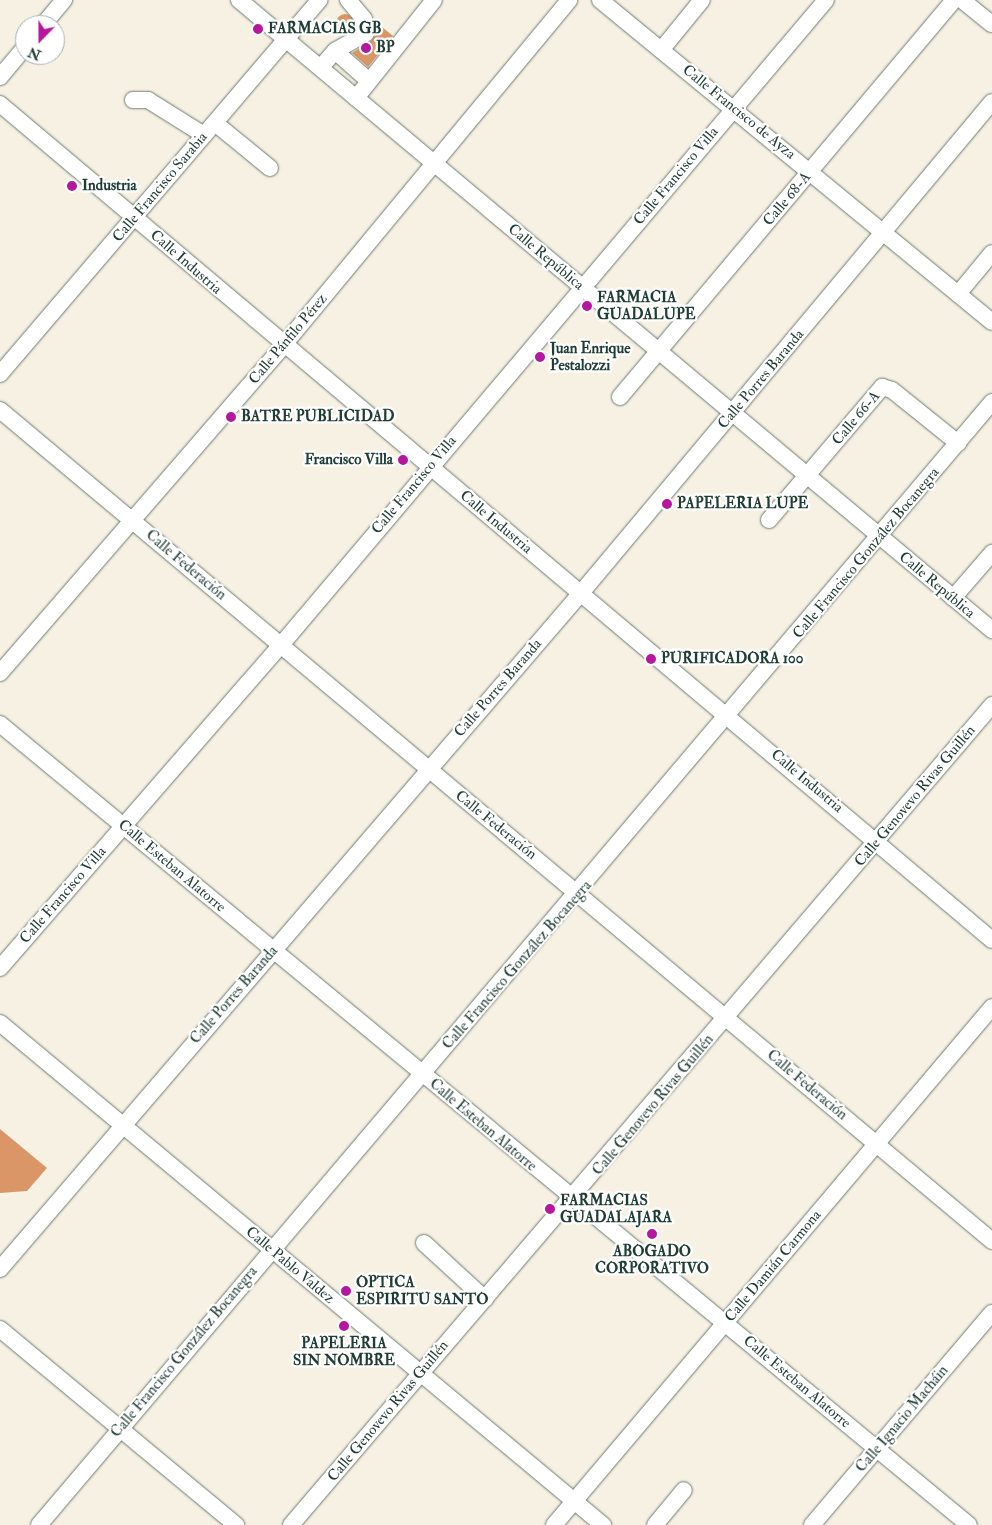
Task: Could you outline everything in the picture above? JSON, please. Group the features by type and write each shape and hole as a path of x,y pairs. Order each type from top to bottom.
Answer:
{"street":[{"path":"51,15 64,0"},
{"name":"Calle República","path":"239,0 992,630"},
{"name":"Calle Francisco Sarabia","path":"0,374 319,0"},
{"path":"321,67 335,51 366,33 364,19 348,0"},
{"path":"356,98 434,0"},
{"name":"Calle Pánfilo Pérez","path":"0,673 284,346 569,0"},
{"name":"Calle Francisco de Ayza","path":"600,0 734,108 992,322"},
{"path":"662,49 702,0"},
{"name":"Calle Francisco Villa","path":"0,968 281,645 429,467 826,0"},
{"name":"Calle 68-A","path":"620,398 954,0"},
{"path":"962,0 992,24"},
{"path":"335,51 369,81"},
{"path":"0,77 15,59"},
{"path":"133,100 148,100 210,129 270,168"},
{"name":"Calle Porres Baranda","path":"0,1269 581,593 992,102"},
{"name":"Calle Industria","path":"0,104 284,346 729,715 992,940"},
{"path":"958,294 992,253"},
{"name":"Calle 66-A","path":"807,476 884,387 958,443"},
{"name":"Calle Francisco González Bocanegra","path":"46,1522 119,1428 579,893 992,402"},
{"name":"Calle Federación","path":"0,410 428,769 579,893 992,1241"},
{"path":"769,520 807,476"},
{"path":"953,598 992,553"},
{"name":"Calle Genovevo Rivas Guillén","path":"291,1525 420,1373 573,1200 992,705"},
{"name":"Calle Esteban Alatorre","path":"0,724 573,1200 969,1525"},
{"name":"Calle Damián Carmona","path":"554,1525 992,1007"},
{"name":"Calle Pablo Valdez","path":"0,1023 602,1525"},
{"path":"424,1243 485,1299"},
{"name":"Calle Ignacio Macháin","path":"812,1525 992,1313"},
{"path":"0,1329 236,1525"},
{"path":"655,1525 684,1490"}],"building":[{"name":"BP","path":"345,14 351,17 354,23 351,29 345,32 339,29 336,23 339,17"},
{"path":"382,27 393,36 368,67 352,53 371,41"},
{"path":"0,1129 47,1168 27,1191 0,1193"}],"place":[{"name":"FARMACIAS GB","path":"258,29"},
{"name":"BP","path":"366,48"},
{"name":"Industria","path":"72,186"},
{"name":"FARMACIA GUADALUPE","path":"587,306"},
{"name":"Juan Enrique Pestalozzi","path":"540,357"},
{"name":"BATRE PUBLICIDAD","path":"231,417"},
{"name":"Francisco Villa","path":"403,460"},
{"name":"PAPELERIA LUPE","path":"667,504"},
{"name":"PURIFICADORA 100","path":"651,659"},
{"name":"FARMACIAS GUADALAJARA","path":"550,1209"},
{"name":"ABOGADO CORPORATIVO","path":"652,1234"},
{"name":"OPTICA ESPIRITU SANTO","path":"346,1291"},
{"name":"PAPELERIA SIN NOMBRE","path":"344,1326"}]}
